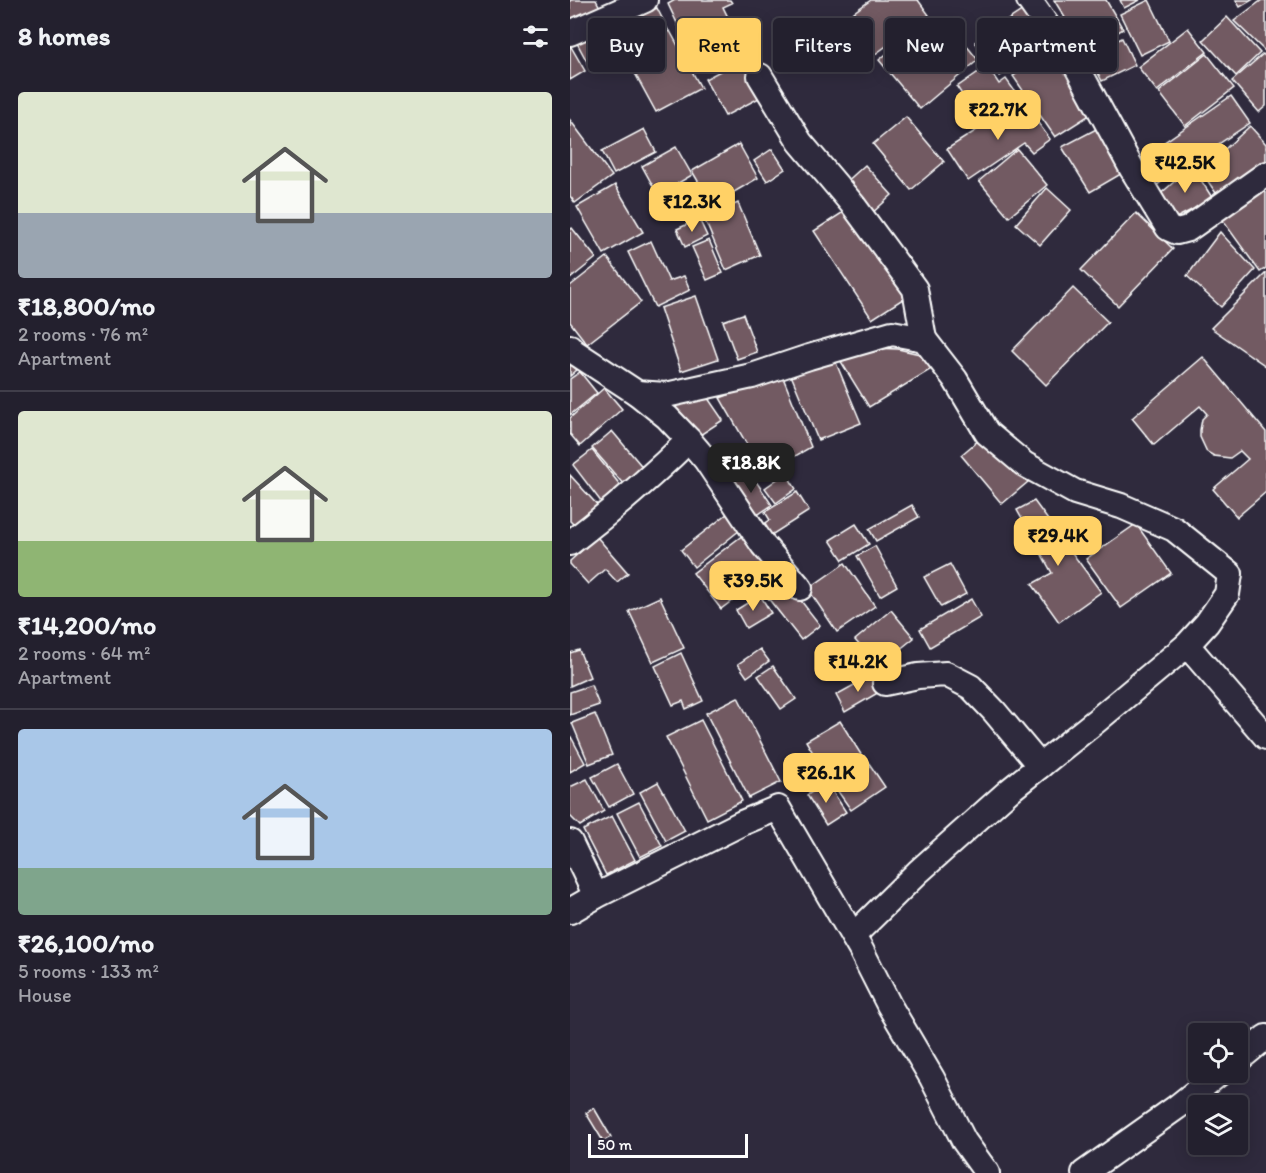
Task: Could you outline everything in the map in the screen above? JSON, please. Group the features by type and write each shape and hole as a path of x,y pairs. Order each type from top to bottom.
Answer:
{"street":[{"path":"570,33 645,0"},
{"path":"1029,0 1078,69 1132,169 1168,228 1177,232 1188,229 1266,174"},
{"path":"760,76 800,142 854,206 915,289 924,339 955,379 987,433 1024,464 1075,492 1120,506 1174,529 1230,574 1227,594 1207,623 1187,645 1010,790 918,872 853,936"},
{"path":"637,393 666,395 753,376 892,333 924,339"},
{"path":"570,347 637,393 667,417 689,440 706,460 763,545 800,588"},
{"path":"570,543 655,473 689,440"},
{"path":"1187,645 1266,737"},
{"path":"885,683 918,676 946,674 970,687 994,711 1040,766"},
{"path":"570,911 742,823 778,808 853,936 889,1005 932,1078 964,1141 987,1173"},
{"path":"570,842 596,896"},
{"path":"1248,1052 1266,1037"},
{"path":"1084,1173 1207,1083"}],"building":[{"path":"570,0 596,0 602,11 570,27"},
{"path":"675,0 730,0 732,3 723,7 728,18 677,18 677,23 668,4"},
{"path":"871,0 918,0 929,15 925,18 885,18 885,47 873,56 873,18 846,18"},
{"path":"1054,0 1106,0 1117,18 1065,18"},
{"path":"1120,0 1140,0 1124,8"},
{"path":"1149,0 1169,41 1140,55 1120,14"},
{"path":"1236,0 1252,0 1240,7"},
{"path":"1262,0 1266,0 1266,52 1234,21"},
{"path":"657,8 662,18 636,18"},
{"path":"1026,8 1033,18 1011,18"},
{"path":"1227,17 1260,53 1236,76 1203,40"},
{"path":"1117,19 1123,29 1117,33"},
{"path":"1188,28 1207,52 1157,91 1138,67"},
{"path":"670,31 677,44 677,72 692,72 701,88 656,112 634,72 665,72 665,34"},
{"path":"588,35 588,63 576,41"},
{"path":"1122,38 1135,65 1102,81 1098,72 1117,72 1117,41"},
{"path":"570,45 585,71 570,80"},
{"path":"966,45 977,59 965,71"},
{"path":"1207,54 1234,88 1185,126 1159,92"},
{"path":"1263,54 1266,57 1266,106 1259,112 1232,81"},
{"path":"885,55 885,67 879,60"},
{"path":"718,72 750,72 763,96 725,116 705,79"},
{"path":"889,72 964,72 920,109"},
{"path":"978,72 991,72 999,84 1006,79 1019,97 981,123 957,87"},
{"path":"1019,72 1072,72 1096,111 1055,137 1013,76"},
{"path":"1231,96 1250,123 1157,185 1140,159"},
{"path":"1022,101 1050,139 1032,152 1024,143 968,181 947,149"},
{"path":"906,117 944,162 911,190 873,144"},
{"path":"570,120 612,176 575,203 570,196"},
{"path":"1102,126 1126,171 1090,192 1062,147"},
{"path":"1250,126 1266,144 1266,171 1220,199 1201,171"},
{"path":"644,129 656,152 614,174 602,151"},
{"path":"739,144 758,178 712,205 692,171"},
{"path":"676,147 692,175 658,195 642,166"},
{"path":"772,149 785,169 767,181 754,161"},
{"path":"1017,149 1047,185 1009,217 979,181"},
{"path":"865,165 892,195 870,215 843,185"},
{"path":"1192,166 1213,199 1174,219 1158,196"},
{"path":"615,185 643,232 604,254 577,207"},
{"path":"1047,188 1071,210 1040,245 1016,224"},
{"path":"1263,188 1266,193 1266,268 1260,272 1221,218"},
{"path":"738,203 760,255 726,270 704,218"},
{"path":"848,209 906,297 872,319 814,231"},
{"path":"1136,213 1173,249 1118,306 1081,270"},
{"path":"699,219 707,236 685,247 677,229"},
{"path":"572,228 596,258 570,279 570,230"},
{"path":"1220,232 1255,270 1221,307 1187,276"},
{"path":"709,240 723,273 707,280 692,247"},
{"path":"651,241 669,281 684,276 690,290 655,307 628,252"},
{"path":"607,257 641,302 587,344 570,322 570,286"},
{"path":"1266,273 1266,366 1211,328"},
{"path":"1073,288 1108,322 1046,385 1012,351"},
{"path":"696,296 718,359 681,371 660,308"},
{"path":"743,314 757,352 737,359 723,321"},
{"path":"873,348 898,349 924,355 933,368 869,407 840,360"},
{"path":"1203,357 1266,432 1266,492 1237,517 1213,489 1248,459 1240,451 1230,458 1214,456 1207,452 1200,437 1200,430 1202,419 1207,414 1200,406 1154,445 1132,418"},
{"path":"834,358 861,423 818,440 791,375"},
{"path":"570,362 577,370 570,376"},
{"path":"580,372 597,393 570,415 570,379"},
{"path":"782,375 811,447 764,474 720,398"},
{"path":"604,388 622,409 580,446 570,434 570,418"},
{"path":"701,388 723,420 694,439 673,407"},
{"path":"612,431 645,470 625,486 592,448"},
{"path":"987,433 1028,482 1002,504 961,455"},
{"path":"592,450 625,491 605,507 573,465"},
{"path":"749,471 772,505 753,518 729,483"},
{"path":"786,473 796,489 776,503 765,488"},
{"path":"570,475 601,509 578,529 570,521"},
{"path":"797,492 809,511 762,541 755,530 770,520 765,512"},
{"path":"1034,501 1101,592 1059,622 1032,584 1052,573 1017,510"},
{"path":"912,505 919,517 876,541 869,529"},
{"path":"727,514 740,530 694,567 681,550"},
{"path":"856,524 869,544 843,560 830,540"},
{"path":"1136,524 1171,573 1121,608 1086,559"},
{"path":"747,532 775,568 721,609 693,573"},
{"path":"597,537 628,573 617,582 605,569 588,584 570,564 570,561"},
{"path":"875,546 897,586 880,596 857,556"},
{"path":"845,563 875,606 837,632 808,589"},
{"path":"950,564 966,594 941,607 924,577"},
{"path":"787,583 820,625 801,640 768,598"},
{"path":"760,595 771,613 746,628 736,610"},
{"path":"660,597 684,648 653,662 629,611"},
{"path":"971,599 981,617 930,647 920,629"},
{"path":"891,610 914,638 878,667 855,640"},
{"path":"760,649 769,661 747,677 738,664"},
{"path":"579,650 590,677 570,686 570,653"},
{"path":"681,653 703,701 686,709 683,701 673,705 655,666"},
{"path":"773,666 796,699 781,709 758,676"},
{"path":"872,675 881,691 845,712 836,695"},
{"path":"591,685 599,705 570,715 570,692"},
{"path":"738,697 781,782 749,798 706,713"},
{"path":"595,714 612,755 589,764 572,723"},
{"path":"701,720 742,801 707,819 666,737"},
{"path":"840,721 862,756 827,777 806,741"},
{"path":"570,735 585,763 570,772"},
{"path":"864,756 885,787 851,810 830,780"},
{"path":"617,764 633,794 609,807 592,777"},
{"path":"587,779 604,811 580,826 570,816 570,787"},
{"path":"658,782 685,831 666,841 640,792"},
{"path":"827,783 846,812 826,825 807,795"},
{"path":"639,802 662,846 640,857 617,813"},
{"path":"612,816 635,860 606,875 583,830"},
{"path":"594,1108 611,1137 603,1141 586,1113"}]}
